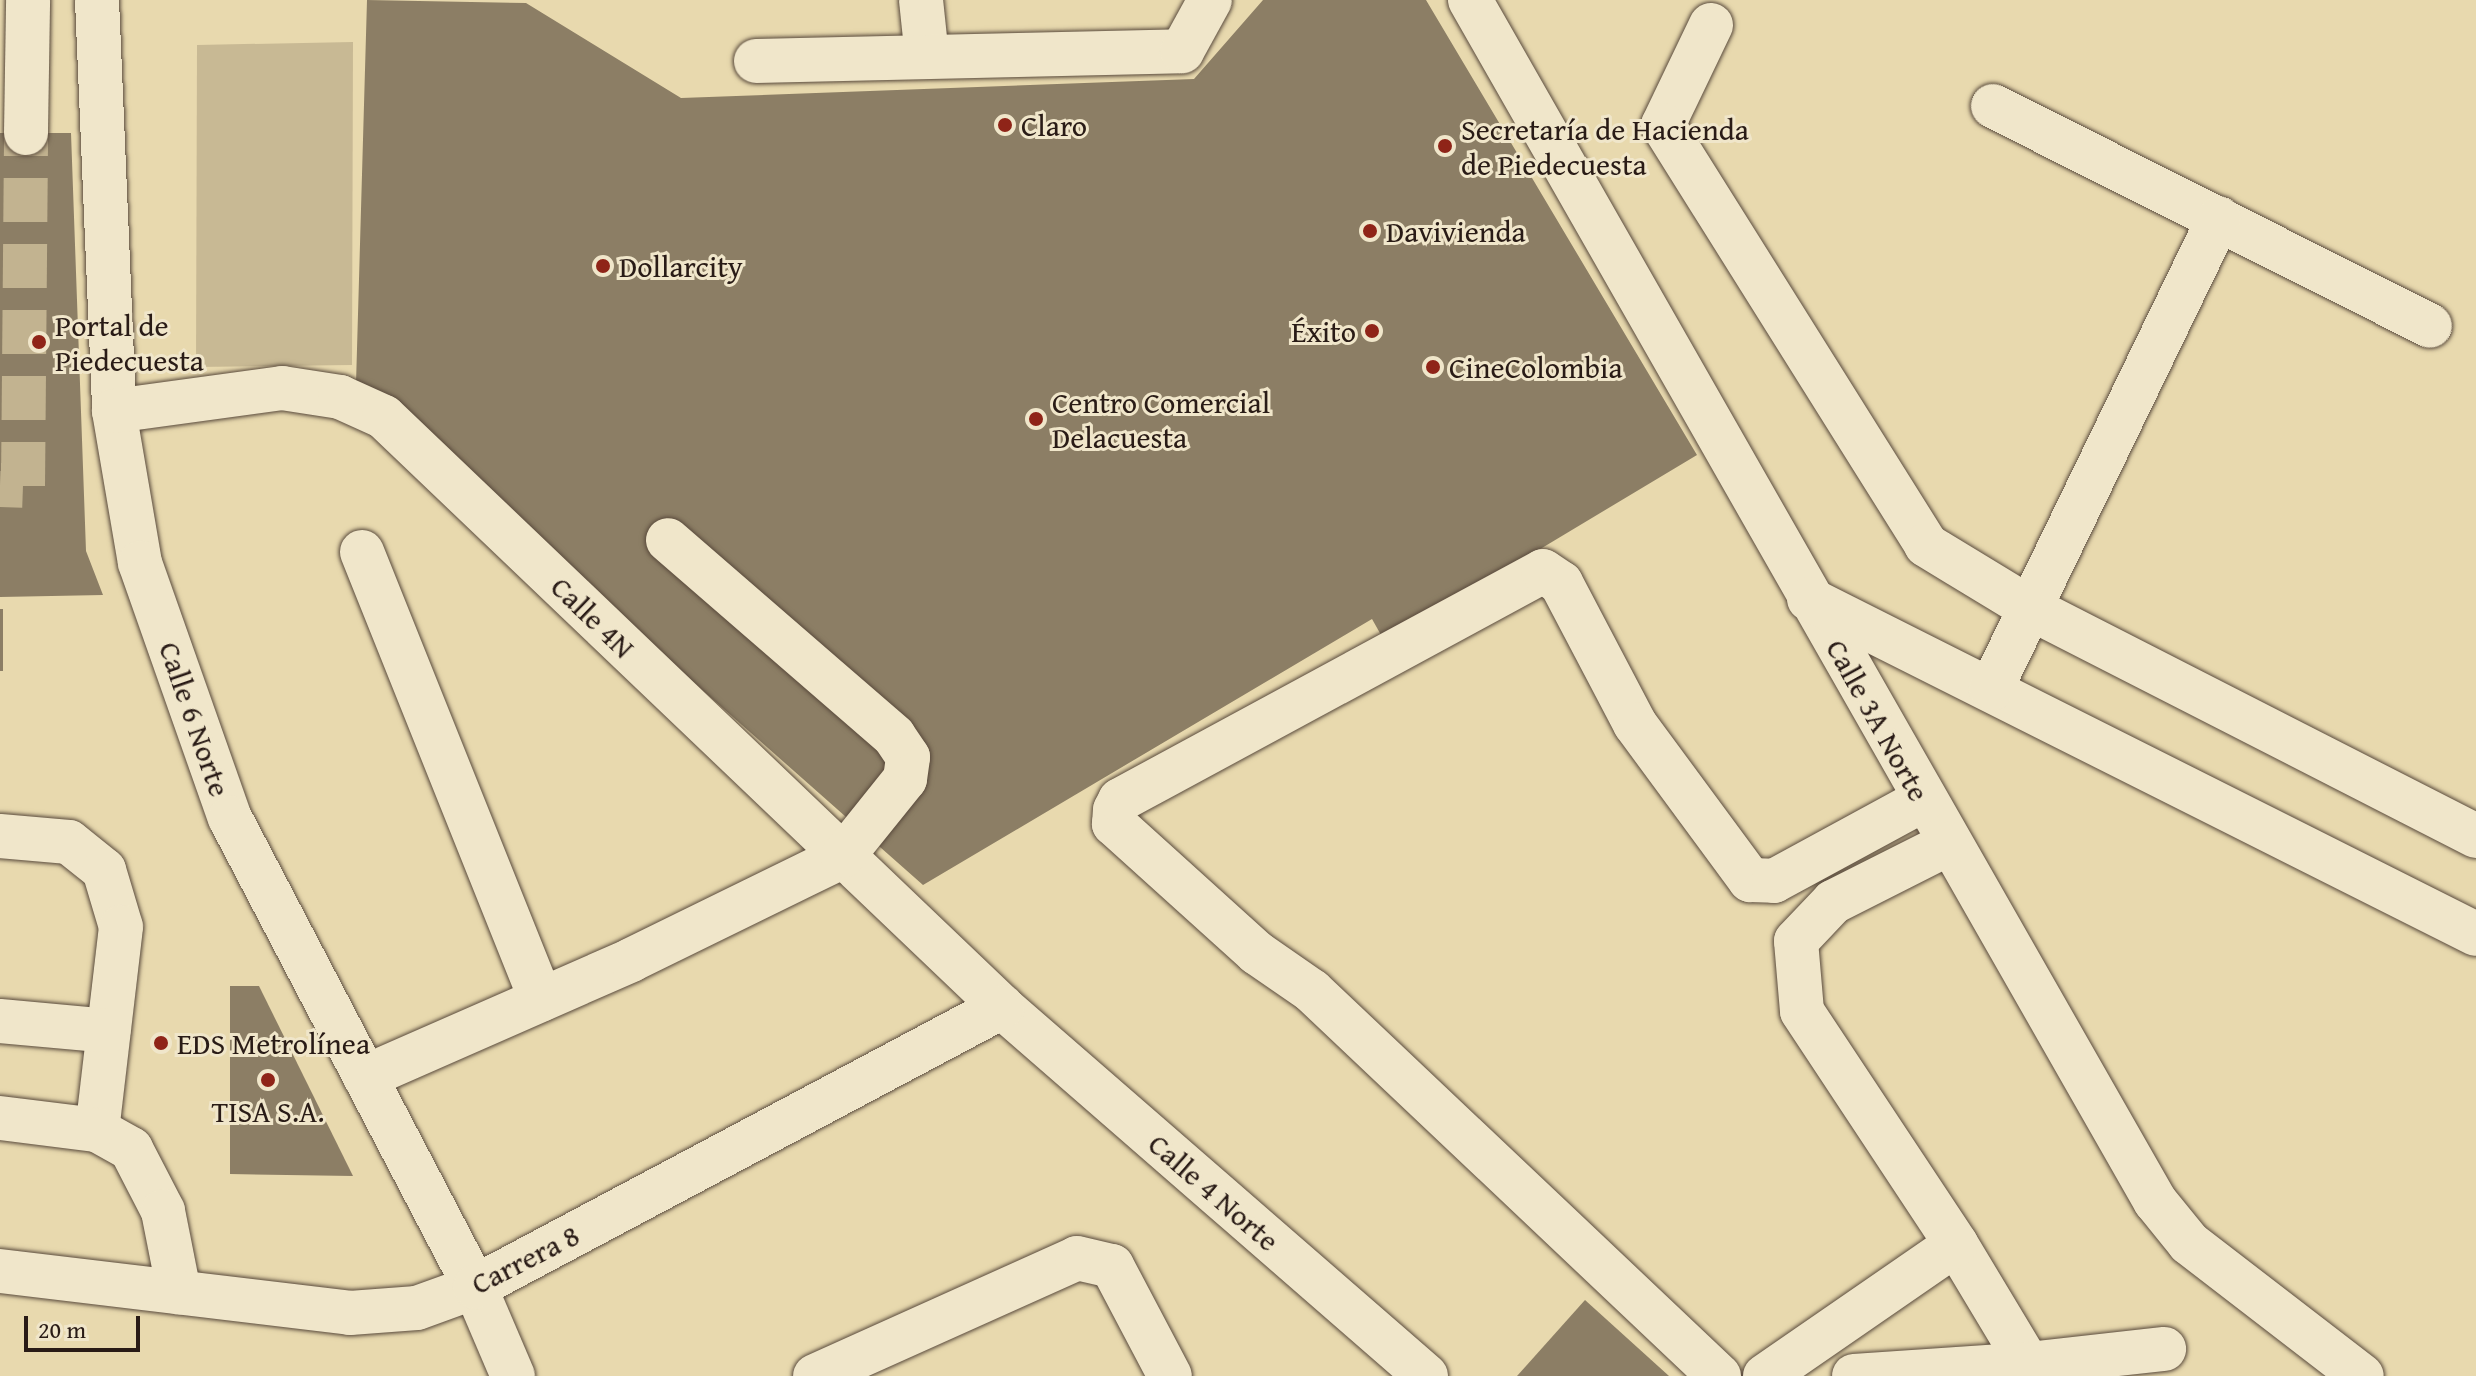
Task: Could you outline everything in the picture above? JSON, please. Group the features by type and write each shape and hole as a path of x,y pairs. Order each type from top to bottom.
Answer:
{"street":[{"path":"26,133 28,0"},
{"name":"Calle 6 Norte","path":"97,0 114,411 140,563 230,818 475,1287 513,1376"},
{"path":"921,0 927,57"},
{"path":"756,61 1182,51 1210,0"},
{"name":"Calle 3A Norte","path":"1470,0 1948,844 2155,1201 2189,1243 2362,1376"},
{"path":"1711,25 1663,125 1926,545 2028,607 2476,836"},
{"path":"1993,106 2430,326"},
{"path":"1991,689 2028,607 2219,218"},
{"name":"Calle 4N","path":"114,411 282,388 340,397 384,417 1002,1007"},
{"path":"365,1077 541,999 843,856 905,779 908,757 894,736 668,540"},
{"path":"362,552 541,999"},
{"path":"1719,1376 1312,991 1257,953 1114,824 1115,810 1120,800 1543,571 1561,583 1635,724 1750,880 1774,881 1923,800"},
{"path":"1809,599 2476,934"},
{"path":"0,836 69,842 104,870 121,927 97,1130"},
{"path":"1948,844 1833,902 1796,941 1802,1011 1956,1244 2028,1364"},
{"name":"Carrera 8","path":"0,1271 350,1313 417,1308 475,1287 1002,1007"},
{"name":"Calle 4 Norte","path":"1002,1007 1426,1376"},
{"path":"0,1021 109,1031"},
{"path":"0,1118 97,1130 131,1149 163,1211 179,1292"},
{"path":"1765,1376 1956,1244"},
{"path":"815,1376 1077,1258 1112,1266 1170,1376"},
{"path":"1854,1376 2028,1364 2164,1349"}],"shaded area":[{"path":"353,42 352,365 196,367 197,45"}],"building":[{"name":"Centro Comercial Delacuesta","path":"367,0 526,3 681,98 1194,79 1263,0 1426,0 1697,455 1385,642 1372,619 923,885 356,384"},
{"name":"Portal de Piedecuesta","path":"0,133 71,133 86,551 103,595 0,597"},
{"path":"0,609 3,609 3,671 0,671"},
{"name":"TISA S.A.","path":"230,986 259,986 353,1176 230,1174"},
{"path":"1585,1300 1669,1376 1517,1376"}],"tunnel":[{"path":"0,485 23,486 26,133"}],"place":[{"name":"Claro","path":"1005,125"},
{"name":"Secretaría de Hacienda de Piedecuesta","path":"1445,146"},
{"name":"Davivienda","path":"1370,231"},
{"name":"Dollarcity","path":"603,266"},
{"name":"Éxito","path":"1372,331"},
{"name":"Portal de Piedecuesta","path":"39,342"},
{"name":"CineColombia","path":"1433,367"},
{"name":"Centro Comercial Delacuesta","path":"1036,419"},
{"name":"EDS Metrolínea","path":"161,1043"},
{"name":"TISA S.A.","path":"268,1080"}]}
